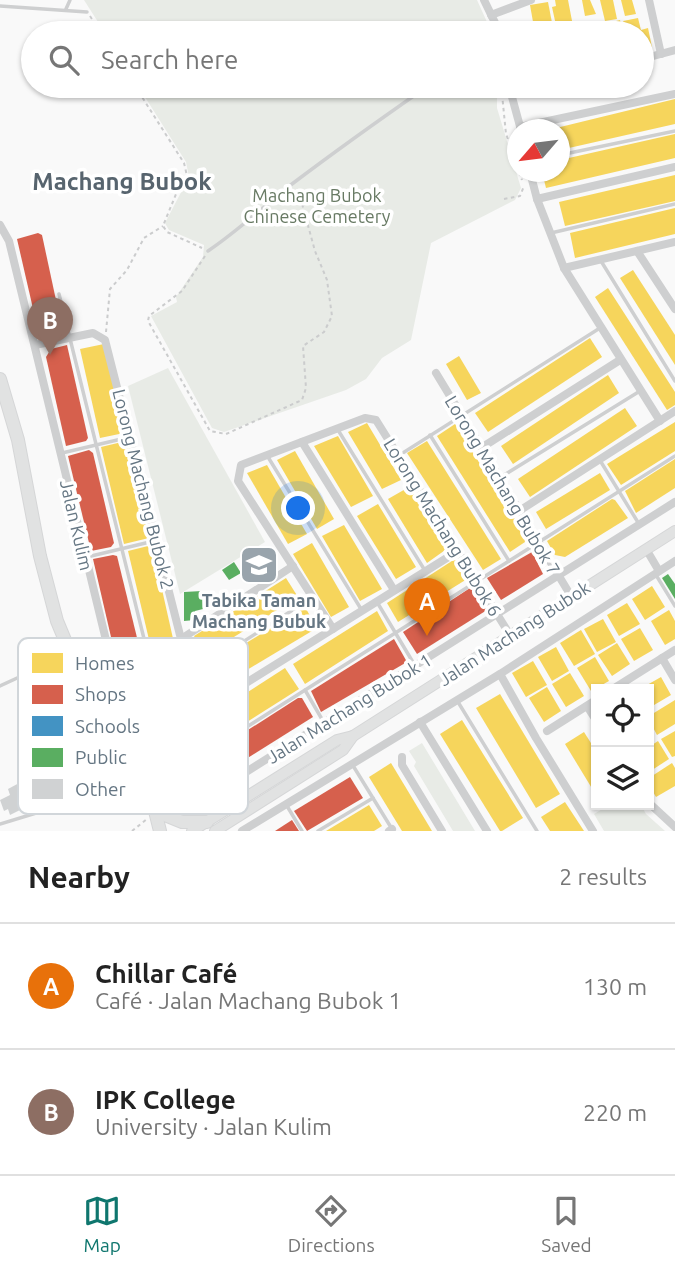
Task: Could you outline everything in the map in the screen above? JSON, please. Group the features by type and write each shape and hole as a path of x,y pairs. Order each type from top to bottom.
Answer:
{"main road":[{"path":"0,379 18,440 40,556 63,638"},
{"name":"Jalan Machang Bubok","path":"248,796 337,740 353,736 675,531"},
{"name":"Jalan Machang Bubok","path":"248,805 343,750 353,736"},
{"path":"156,814 160,831"},
{"path":"161,814 182,822 211,826"},
{"name":"Jalan Machang Bubok","path":"211,826 225,814"},
{"name":"Jalan Machang Bubok","path":"192,831 211,826 232,814"},
{"path":"170,818 177,831"}],"street":[{"path":"484,0 494,21"},
{"path":"491,15 531,0"},
{"path":"649,0 654,21"},
{"path":"654,22 661,54"},
{"path":"654,56 675,50"},
{"path":"562,119 675,94"},
{"path":"512,98 518,119"},
{"path":"537,198 675,167"},
{"path":"533,182 564,268 660,421"},
{"name":"Jalan Kulim","path":"0,225 9,242 105,638"},
{"path":"564,268 675,242"},
{"path":"637,251 675,309"},
{"path":"35,345 93,333 105,340"},
{"name":"Lorong Machang Bubok 2","path":"105,340 181,638"},
{"path":"481,448 620,360"},
{"name":"Lorong Machang Bubok 7","path":"436,373 571,596"},
{"path":"519,511 675,411"},
{"name":"Lorong Machang Bubok 6","path":"337,429 365,418 376,420 510,635"},
{"path":"333,629 238,481 240,465 337,429"},
{"path":"302,442 394,590"},
{"name":"Jalan Machang Bubok 1","path":"248,772 675,502"},
{"path":"646,549 657,572"},
{"path":"248,682 458,551"},
{"path":"242,831 500,674 675,561"},
{"path":"183,638 293,566"},
{"path":"621,684 675,650"},
{"path":"662,658 675,680"},
{"path":"500,674 593,831"},
{"path":"547,731 591,703"},
{"path":"587,706 591,712"},
{"path":"420,722 486,831"},
{"path":"337,740 352,764"},
{"path":"402,757 402,765 442,831"},
{"path":"654,808 675,827"}],"lane":[{"path":"66,9 70,0"},
{"path":"0,6 88,12"},
{"path":"208,251 230,237 296,182 412,98"},
{"path":"570,153 675,131"},
{"path":"550,233 675,204"},
{"path":"600,260 675,381"},
{"path":"60,294 144,638"},
{"path":"398,456 600,328"},
{"path":"499,478 640,391"},
{"path":"337,429 425,571"},
{"path":"430,435 509,561"},
{"path":"60,453 131,436"},
{"path":"267,455 362,610"},
{"path":"248,726 675,456"},
{"path":"600,460 639,525"},
{"path":"85,558 156,540"},
{"path":"657,572 675,606"},
{"path":"248,638 313,597"},
{"path":"377,601 415,666"},
{"path":"0,686 18,678"},
{"path":"305,690 324,723"},
{"path":"457,700 537,831"},
{"path":"352,764 391,830"},
{"path":"318,831 373,798"},
{"path":"285,804 302,831"},
{"path":"0,824 33,814"}],"path":[{"path":"105,340 110,289 127,270 144,238 163,226 176,194 187,177 184,163 143,98"},
{"path":"502,98 507,137"},
{"path":"163,226 167,232 208,251 182,291 149,316 148,321 210,431 226,434 302,400 306,388 303,346 324,332 332,316 327,281 315,251 296,182"},
{"path":"504,199 520,195 523,182"},
{"path":"132,831 152,814"}],"green space":[{"path":"84,0 477,0 487,21 97,21"},
{"name":"Machang Bubok Chinese Cemetery","path":"146,98 497,98 497,108 507,141 507,182 519,182 521,188 515,200 431,243 411,340 382,358 366,379 346,390 224,432 212,428 151,316 177,302 176,297 203,257 204,245 169,230 165,223 189,177 186,162"},
{"path":"168,368 265,542 180,594 128,386"},
{"path":"422,743 475,831 453,831 414,766 416,762 409,751"},
{"path":"601,810 644,810 665,831 604,831 594,814"}],"building: Homes":[{"path":"555,0 568,0 572,21 555,21 552,7 556,6"},
{"path":"582,0 590,0 596,14 585,16"},
{"path":"600,0 613,0 617,19 605,21"},
{"path":"621,0 632,0 636,14 625,16"},
{"path":"548,2 552,21 533,21 530,5"},
{"path":"675,99 675,124 570,148 570,125"},
{"path":"675,134 675,158 546,188 544,182 570,182 570,158"},
{"path":"675,175 675,201 565,226 559,202"},
{"path":"675,208 675,234 575,258 570,233"},
{"path":"633,270 675,335 675,365 620,278"},
{"path":"608,288 675,392 675,405 667,410 595,297"},
{"path":"590,338 602,357 488,432 475,413"},
{"path":"104,344 124,433 100,438 80,349"},
{"path":"459,356 481,393 467,400 446,364"},
{"path":"608,375 619,393 513,464 501,446"},
{"path":"625,408 637,426 530,497 518,479"},
{"path":"675,422 675,451 621,485 607,464"},
{"path":"367,423 401,480 382,489 348,432"},
{"path":"455,424 528,540 510,552 437,436"},
{"path":"338,436 373,496 351,507 314,446"},
{"path":"126,441 149,538 124,544 101,447"},
{"path":"427,441 501,559 483,570 407,453"},
{"path":"295,451 334,519 317,529 277,460"},
{"path":"675,459 675,488 636,513 625,491"},
{"path":"267,465 307,534 288,544 247,473"},
{"path":"600,473 610,490 546,529 536,512"},
{"path":"409,487 448,548 427,563 388,499"},
{"path":"612,499 628,518 565,557 555,555 547,541"},
{"path":"378,504 416,567 396,579 357,516"},
{"path":"344,525 382,589 360,601 322,536"},
{"path":"312,543 349,607 331,617 293,554"},
{"path":"152,545 173,638 149,638 128,551"},
{"path":"455,559 467,579 398,622 387,603"},
{"path":"286,578 298,597 232,638 194,636"},
{"path":"652,586 665,607 645,620 632,599"},
{"path":"627,603 640,624 619,636 607,615"},
{"path":"305,607 317,628 248,669 248,642"},
{"path":"669,610 675,621 675,639 665,645 651,621"},
{"path":"377,611 388,631 305,684 293,664"},
{"path":"603,619 616,642 597,652 584,629"},
{"path":"640,628 653,650 634,661 621,639"},
{"path":"581,630 595,654 574,666 560,643"},
{"path":"617,643 630,664 612,676 598,655"},
{"path":"556,647 569,671 552,681 538,657"},
{"path":"595,657 609,681 591,684 591,691 577,668"},
{"path":"533,661 547,685 526,697 512,673"},
{"path":"285,668 299,689 248,721 248,692"},
{"path":"570,673 584,696 566,707 552,684"},
{"path":"661,677 671,695 654,705 654,684 649,684"},
{"path":"547,687 561,711 544,722 529,698"},
{"path":"500,694 560,794 536,808 476,708"},
{"path":"675,700 675,724 657,735 654,729 654,713"},
{"path":"462,720 523,818 502,831 440,734"},
{"path":"675,731 675,756 672,757 661,739"},
{"path":"584,732 591,743 591,787 565,744"},
{"path":"658,741 669,759 654,769 654,747"},
{"path":"391,763 432,831 402,831 369,777"},
{"path":"672,763 675,768 675,786 656,797 654,775"},
{"path":"565,802 584,831 550,831 541,817"},
{"path":"369,805 382,826 374,831 326,831"}],"building: Shops":[{"path":"38,233 42,235 62,328 47,332 37,326 17,239"},
{"path":"67,345 88,438 86,441 66,446 46,357 51,349"},
{"path":"89,450 93,453 114,543 111,547 91,551 68,456"},
{"path":"532,552 543,574 501,600 487,578"},
{"path":"117,556 137,638 111,638 93,559"},
{"path":"473,586 487,610 417,654 403,632"},
{"path":"394,639 407,662 321,712 311,691"},
{"path":"298,698 302,698 313,717 248,758 248,730"},
{"path":"350,777 363,798 307,831 294,811"},
{"path":"292,820 299,831 275,831"}],"building: Schools":[{"name":"Tabika Taman Machang Bubuk","path":"260,546 266,556 262,558 271,572 260,579 245,555"}],"building: Public":[{"path":"234,562 241,573 229,580 222,570"},
{"path":"668,574 675,584 675,599 662,578"},
{"path":"202,591 203,609 195,611 195,620 184,621 184,592"}],"building: Other":[{"path":"18,784 18,811 10,815 8,809 4,811 0,800 10,795 8,789"}],"place":[{"name":"IPK College","path":"50,355"},
{"name":"Tabika Taman Machang Bubuk","path":"259,565"},
{"name":"Chillar Café","path":"427,636"}],"district":[{"name":"Machang Bubok","path":"122,181"}]}
